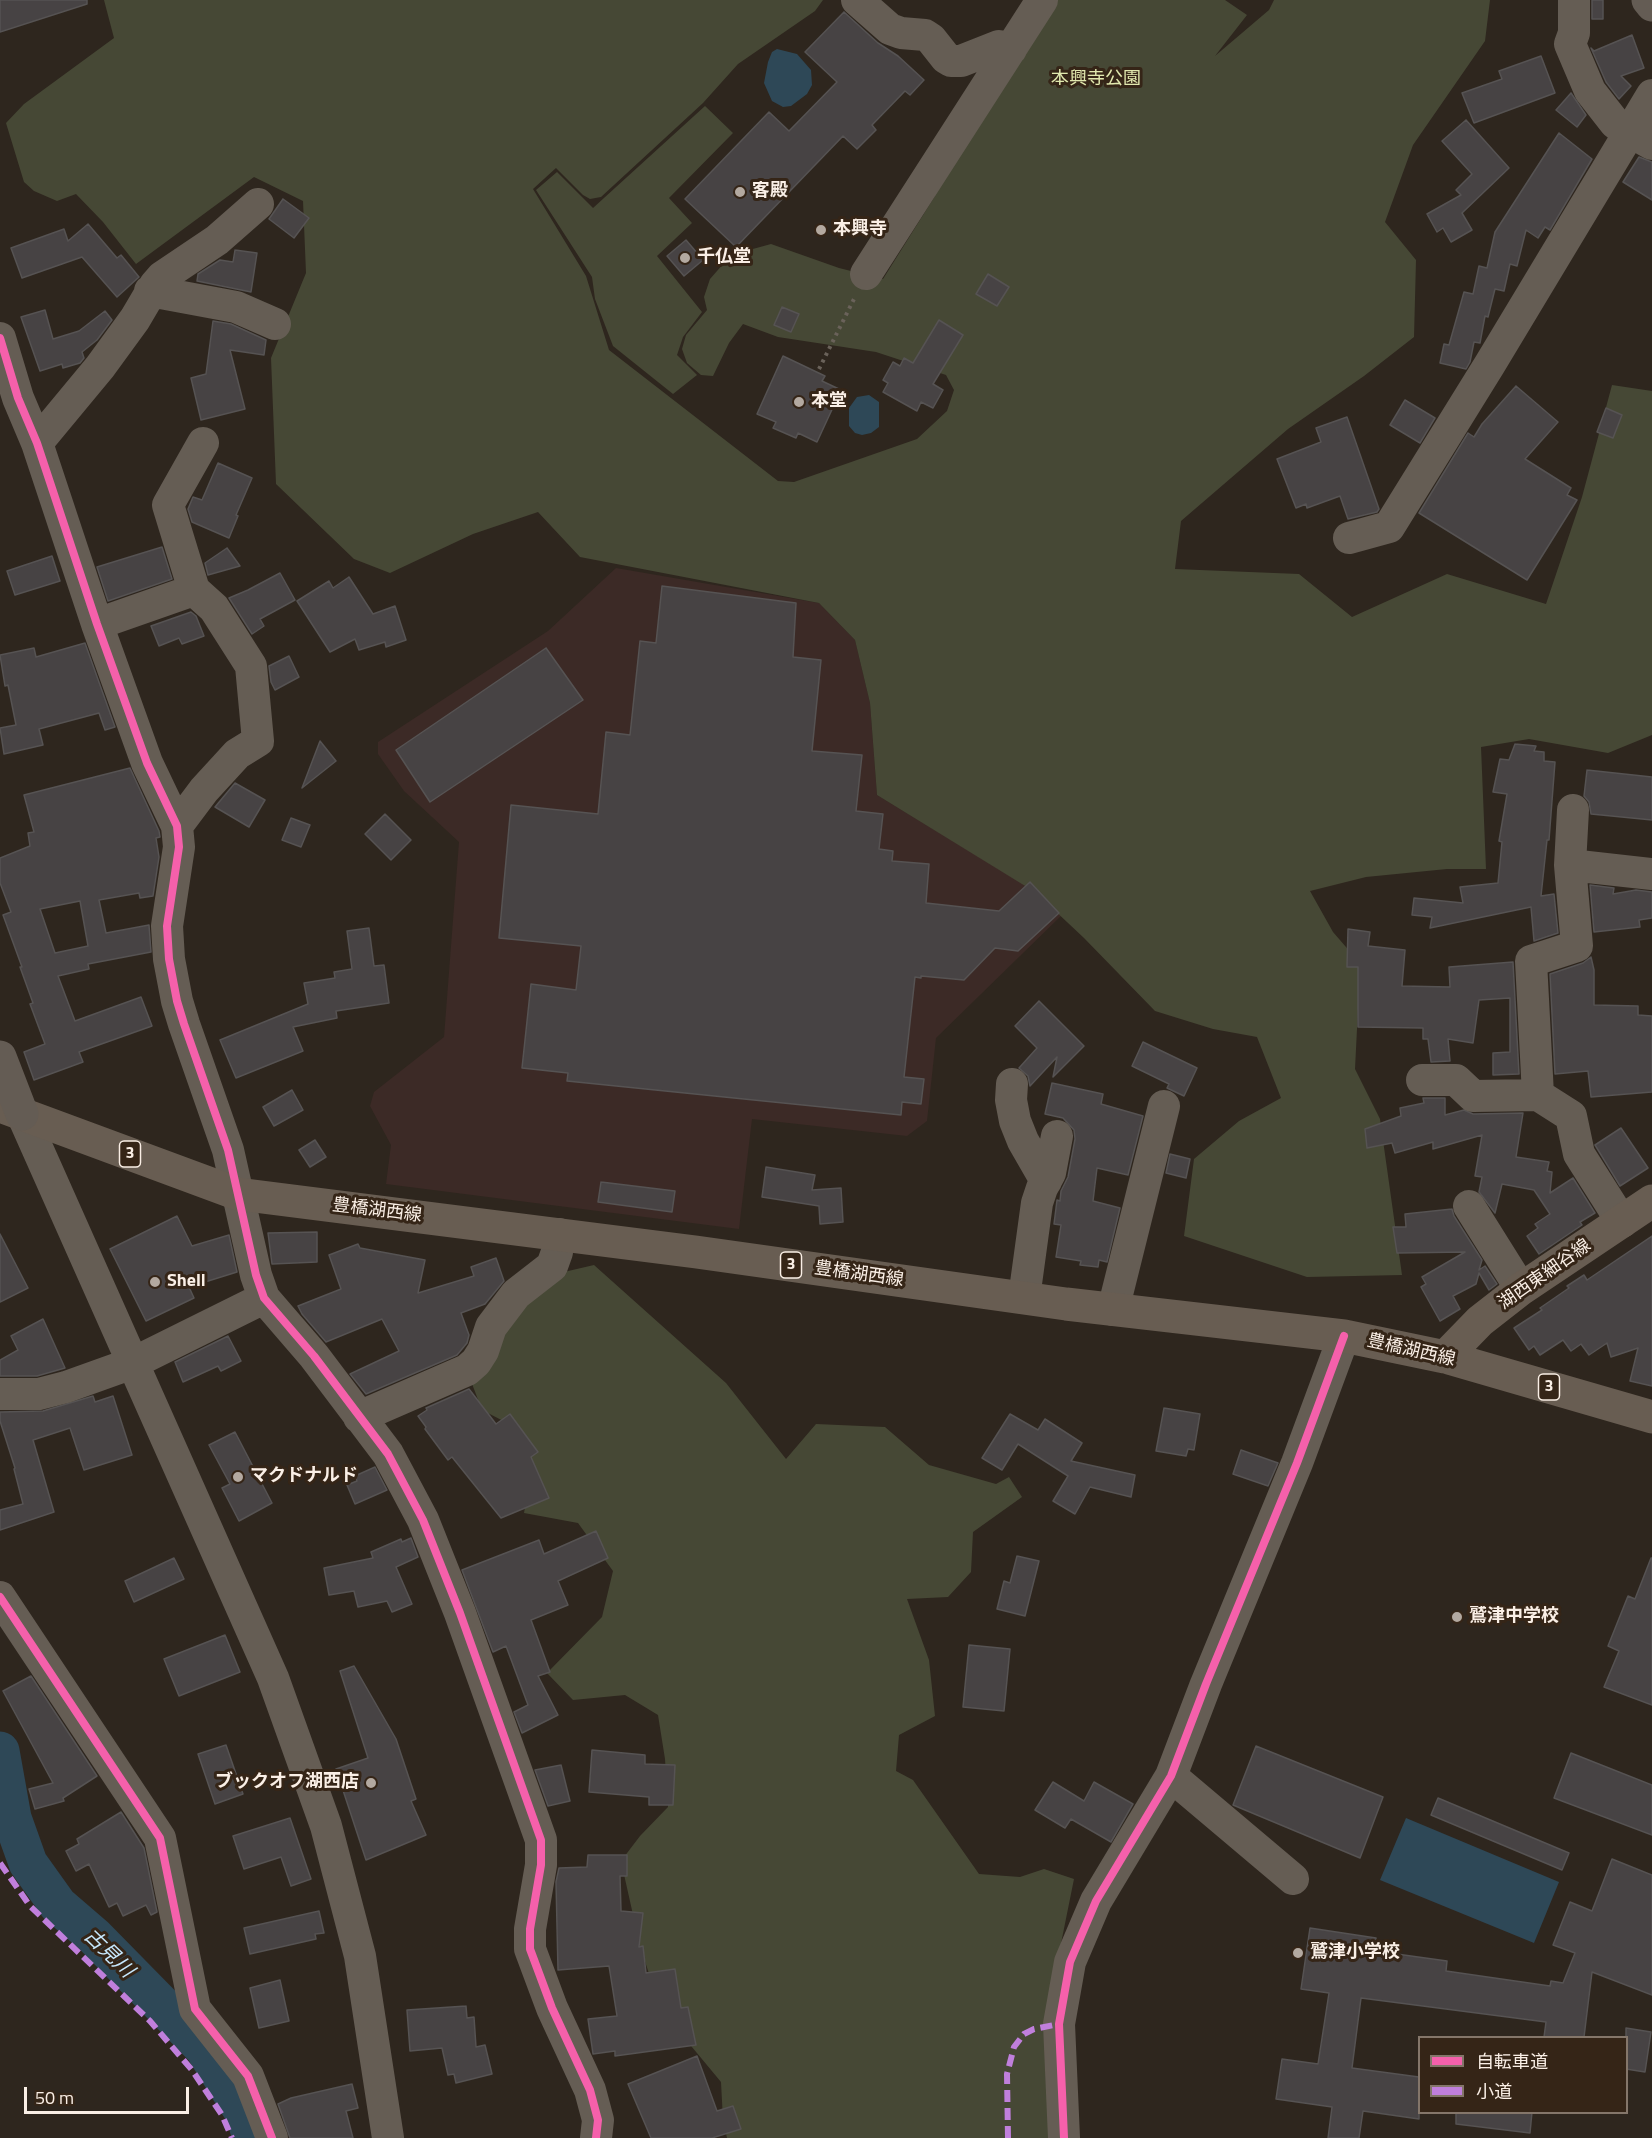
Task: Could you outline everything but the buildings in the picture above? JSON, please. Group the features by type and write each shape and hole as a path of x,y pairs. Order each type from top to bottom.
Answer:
{"highway":[{"path":"1648,0 1652,5"},
{"path":"0,1057 11,1110"}],"main road":[{"name":"豊橋湖西線","path":"11,1110 238,1194 559,1234 1113,1310 1344,1336 1445,1357 1652,1417"},
{"name":"湖西東細谷線","path":"1445,1357 1480,1321 1521,1289 1652,1201"}],"street":[{"path":"857,0 890,29 901,33 925,35 951,61 961,61 999,46 1011,49"},
{"path":"866,274 1042,0"},
{"path":"1574,0 1574,33 1570,44 1590,91 1615,123 1641,138"},
{"path":"1349,538 1389,526 1500,369 1641,138 1652,95"},
{"path":"37,443 100,367 135,319 150,291 162,277 217,240 258,204"},
{"path":"150,291 236,307 275,324"},
{"path":"0,338 18,398 37,443 97,624 147,763 177,826 179,847 167,926 170,959 180,1012 228,1150 247,1238 264,1298 314,1356 388,1454 423,1520 460,1613 537,1825 542,1849 530,1929 530,1949 552,2008 590,2090 598,2120 596,2138"},
{"path":"177,826 204,790 237,754 258,741 251,666 214,608 194,590 168,505 203,443"},
{"path":"97,624 194,590"},
{"path":"1538,1095 1531,961 1577,946 1570,865 1573,810"},
{"path":"1570,865 1652,874"},
{"path":"1422,1080 1456,1080 1473,1096 1538,1095 1571,1116 1579,1154 1622,1222"},
{"path":"1012,1084 1011,1100 1015,1121 1023,1141 1046,1181"},
{"path":"1113,1310 1164,1106"},
{"path":"11,1110 133,1363 273,1678 327,1826 360,1956 388,2138"},
{"path":"1024,1298 1037,1203 1050,1173 1057,1136"},
{"path":"1469,1206 1521,1289"},
{"path":"360,1417 467,1370 476,1362 483,1351 491,1327 516,1294 552,1266 557,1252 559,1234"},
{"path":"0,1394 39,1394 66,1387 133,1363 264,1298"},
{"path":"1064,2138 1059,2024 1070,1962 1096,1901 1171,1776 1206,1684 1297,1464 1344,1336"},
{"path":"0,1597 160,1839 195,2009 248,2076 272,2138"},
{"path":"1171,1776 1293,1879"}],"path":[{"path":"819,369 866,274"}],"shaded area":[{"path":"616,568 819,603 855,640 870,703 877,795 1035,891 1063,914 936,1038 927,1121 907,1136 752,1119 739,1229 386,1184 391,1145 370,1106 374,1092 444,1037 459,842 404,791 378,754 378,742 548,631"}],"green space":[{"name":"本興寺公園","path":"104,0 823,0 815,11 738,64 703,103 601,197 590,199 583,195 556,168 533,189 586,276 609,350 778,481 794,482 917,439 947,411 954,390 946,375 876,352 778,337 743,324 729,343 713,376 701,375 687,363 682,349 686,335 707,310 704,297 710,279 731,255 771,244 839,268 883,279 1055,0 1225,0 1247,15 1215,56 1269,10 1274,0 1490,0 1485,41 1413,145 1385,222 1416,260 1414,337 1364,376 1288,429 1181,521 1175,569 1299,574 1352,617 1447,574 1546,604 1582,497 1612,385 1652,391 1652,735 1608,753 1529,739 1481,747 1486,869 1447,869 1366,877 1310,891 1333,932 1365,969 1358,1009 1355,1069 1380,1119 1402,1275 1307,1277 1184,1236 1194,1159 1239,1121 1281,1098 1257,1037 1213,1029 1155,1011 1084,938 1035,892 877,795 870,703 855,640 819,603 580,557 538,512 473,534 390,573 354,559 276,484 271,358 306,273 303,201 254,177 136,264 103,222 76,194 57,201 34,191 24,182 6,123 24,104 114,38"},
{"path":"705,106 733,133 669,198 692,223 657,256 702,312 683,337 677,355 697,375 673,394 613,346 595,299 592,277 536,190 557,172 593,208"},
{"path":"594,1265 726,1383 786,1459 816,1424 885,1427 929,1465 996,1484 1009,1477 1022,1497 973,1532 971,1572 948,1597 907,1599 929,1660 935,1716 899,1735 896,1771 913,1780 979,1874 1020,1877 1044,1869 1074,1879 1051,1993 1064,2138 727,2138 723,2120 721,2082 677,2029 653,1986 640,1946 621,1861 640,1836 668,1807 665,1759 658,1715 625,1695 573,1700 547,1673 602,1617 613,1571 578,1523 524,1513 532,1466 513,1426 482,1410 469,1376 551,1275"}],"water":[{"path":"777,49 797,54 811,70 812,85 807,94 791,106 783,107 772,101 764,83 768,62 772,52"},
{"path":"869,395 879,402 879,427 871,433 862,435 855,433 849,426 849,408 857,397"},
{"path":"1406,1818 1559,1882 1534,1943 1380,1880"}],"waterway":[{"name":"古見川","path":"0,1751 12,1818 28,1863 58,1905 94,1936 204,2048 245,2114 252,2138"}],"marked path":[{"path":"0,1863 30,1906 150,2021 192,2070 222,2115 232,2138"},
{"path":"1008,2138 1007,2074 1014,2047 1024,2034 1034,2029 1059,2024"}],"cycle path":[{"path":"0,338 18,398 37,443 97,624 147,763 177,826 179,847 167,926 169,959 184,1024 228,1150 256,1275 264,1298 314,1356 388,1454 423,1520 460,1613 541,1840 541,1865 530,1929 530,1949 552,2008 590,2090 598,2120 596,2138"},
{"path":"1064,2138 1059,2024 1070,1962 1096,1901 1171,1776 1206,1684 1297,1463 1344,1336"},
{"path":"0,1597 160,1838 195,2009 248,2076 272,2138"}],"place":[{"name":"客殿","path":"740,192"},
{"name":"本興寺","path":"821,230"},
{"name":"千仏堂","path":"685,258"},
{"name":"本堂","path":"799,402"},
{"name":"Shell","path":"155,1282"},
{"name":"マクドナルド","path":"238,1477"},
{"name":"鷲津中学校","path":"1457,1617"},
{"name":"ブックオフ湖西店","path":"371,1783"},
{"name":"鷲津小学校","path":"1298,1953"}]}
